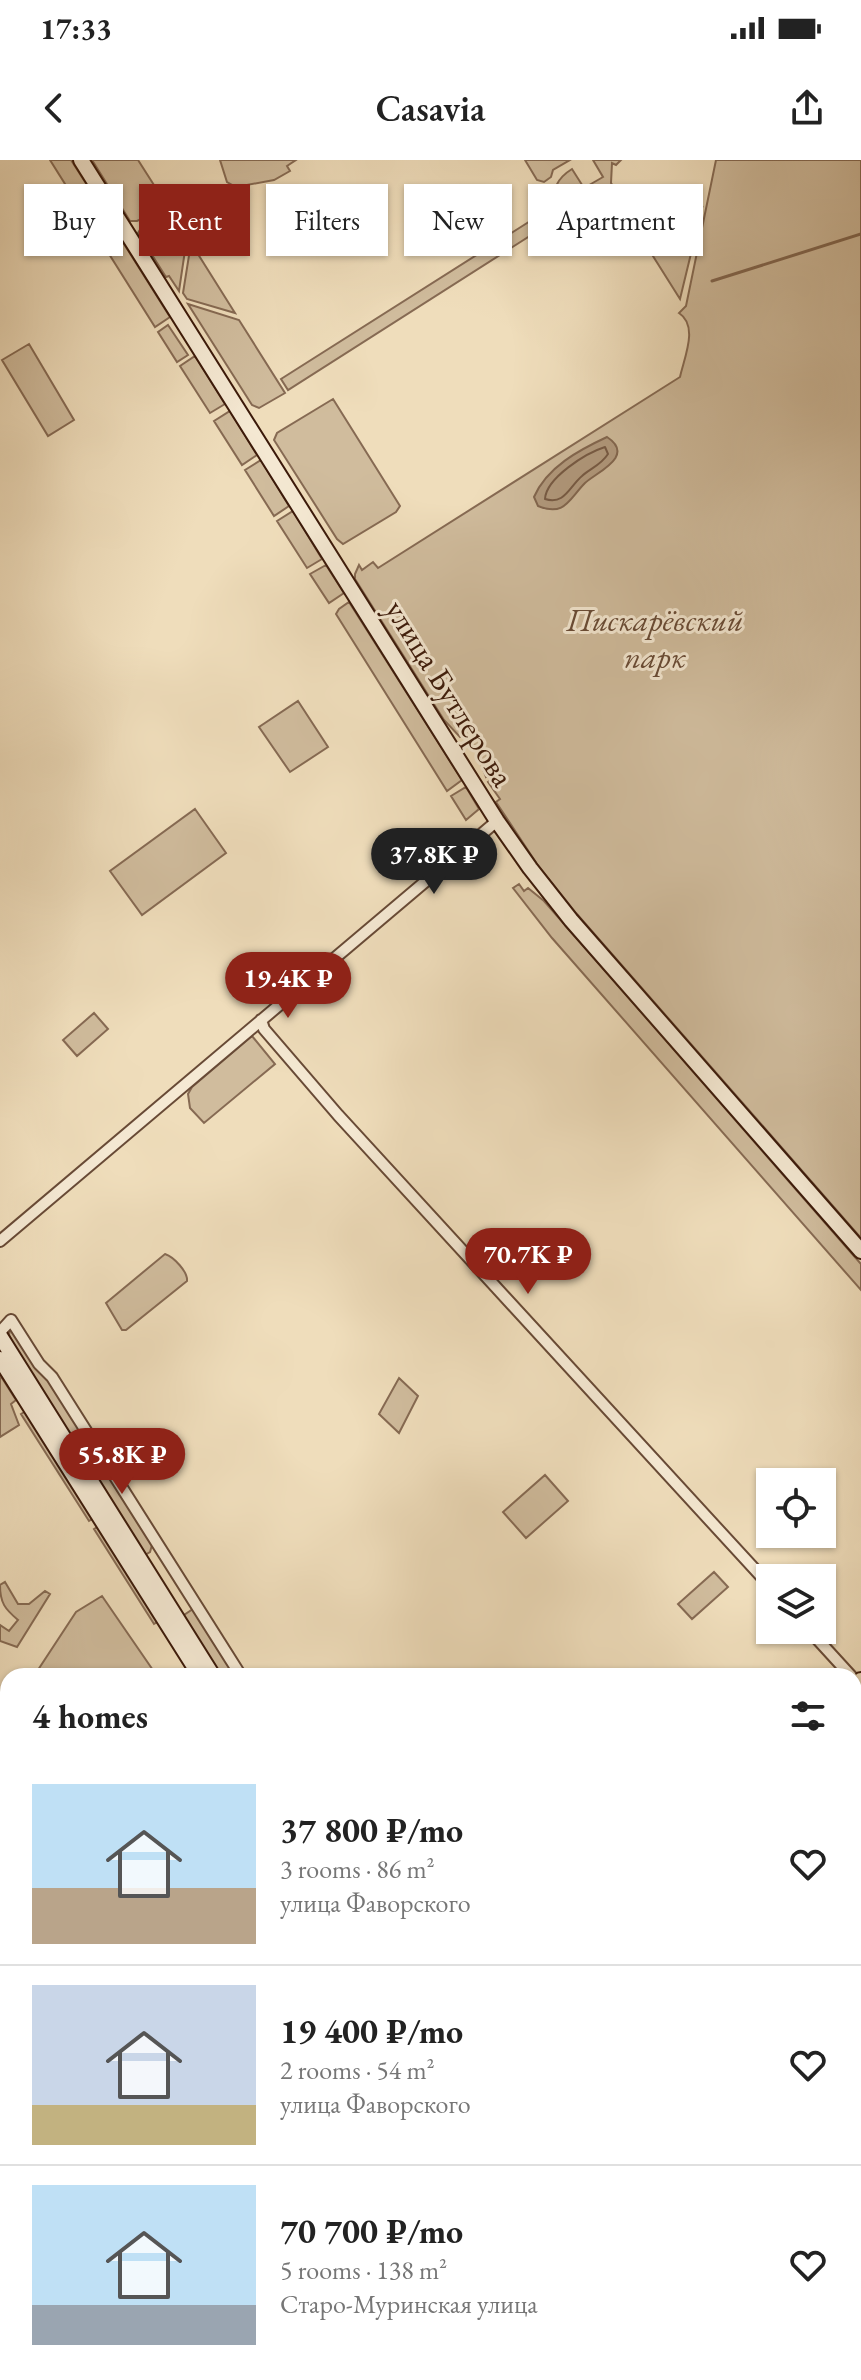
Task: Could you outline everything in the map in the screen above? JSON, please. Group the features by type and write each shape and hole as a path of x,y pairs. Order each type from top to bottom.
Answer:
{"street":[{"name":"улица Бутлерова","path":"81,160 497,821 530,868 571,920 861,1251"},
{"path":"0,1241 497,821"},
{"path":"261,1020 264,1029 338,1115 756,1571"},
{"path":"208,1668 0,1334 11,1320 39,1364 52,1377 236,1668"},
{"path":"0,1359 195,1668"},
{"path":"822,1644 844,1668"}],"green space":[{"path":"50,160 71,160 86,184 65,184"},
{"path":"92,160 138,160 153,184 139,184 139,220 130,221 123,210 123,184 107,184"},
{"path":"220,160 296,160 287,166 290,171 274,180 250,184 227,182"},
{"path":"525,160 570,160 553,170 551,177 544,182 537,180"},
{"path":"593,160 621,160 616,165 612,163 612,184 591,184 603,177"},
{"name":"Пискарёвский парк","path":"716,160 861,160 861,1238 576,913 537,864 496,802 500,799 488,782 496,776 494,772 486,777 474,746 465,734 460,737 444,720 355,579 359,565 362,570 373,562 378,568 680,377 689,334 685,319 679,313 686,306 696,256 703,256 703,223"},
{"path":"572,169 581,184 557,184 563,176"},
{"path":"528,222 528,237 512,247 512,233"},
{"path":"123,242 170,317 155,327 110,256 123,256"},
{"path":"153,256 184,256 179,291 169,276 166,277"},
{"path":"189,256 199,256 235,313 187,299 183,293"},
{"path":"475,256 498,256 288,390 281,379"},
{"path":"653,256 690,256 680,299"},
{"path":"188,304 239,320 285,393 259,408 252,405"},
{"path":"168,325 188,355 177,362 158,332"},
{"path":"29,344 74,420 48,436 2,360"},
{"path":"195,356 225,404 210,413 180,366"},
{"path":"333,399 400,506 396,512 343,544 274,440 277,433"},
{"path":"230,411 257,455 242,465 214,421"},
{"path":"261,460 289,506 274,516 245,470"},
{"path":"293,511 322,559 307,568 277,521"},
{"path":"326,565 344,593 329,603 310,574"},
{"path":"349,602 462,780 447,791 336,614"},
{"path":"298,701 328,747 290,772 259,727"},
{"path":"466,787 479,809 466,820 451,796"},
{"path":"195,809 226,853 142,915 110,871"},
{"path":"519,884 524,891 528,888 544,901 861,1264 861,1290 552,938 513,888"},
{"path":"94,1013 108,1029 77,1056 63,1040"},
{"path":"252,1036 275,1064 204,1123 190,1108 188,1094 192,1087"},
{"path":"165,1254 180,1265 187,1281 126,1330 122,1330 106,1303"},
{"path":"10,1330 48,1380 152,1545 150,1552 143,1556 21,1362 9,1335"},
{"path":"0,1375 16,1400 11,1404 19,1425 0,1437"},
{"path":"399,1378 418,1396 399,1433 379,1414"},
{"path":"26,1411 94,1518 89,1521 21,1414"},
{"path":"545,1475 568,1501 526,1538 503,1512"},
{"path":"99,1526 159,1621 154,1624 94,1529"},
{"path":"714,1572 728,1587 692,1619 678,1604"},
{"path":"5,1582 18,1604 29,1604 45,1591 50,1594 17,1647 0,1641 0,1625 9,1631 18,1620 2,1601 0,1585"},
{"path":"102,1596 152,1668 39,1668 76,1612"},
{"path":"193,1609 230,1668 213,1668 181,1617"}],"water":[{"path":"607,437 615,444 617,451 611,463 585,483 561,508 538,506 534,497 555,468"}],"waterway":[{"path":"712,281 861,234"}]}
